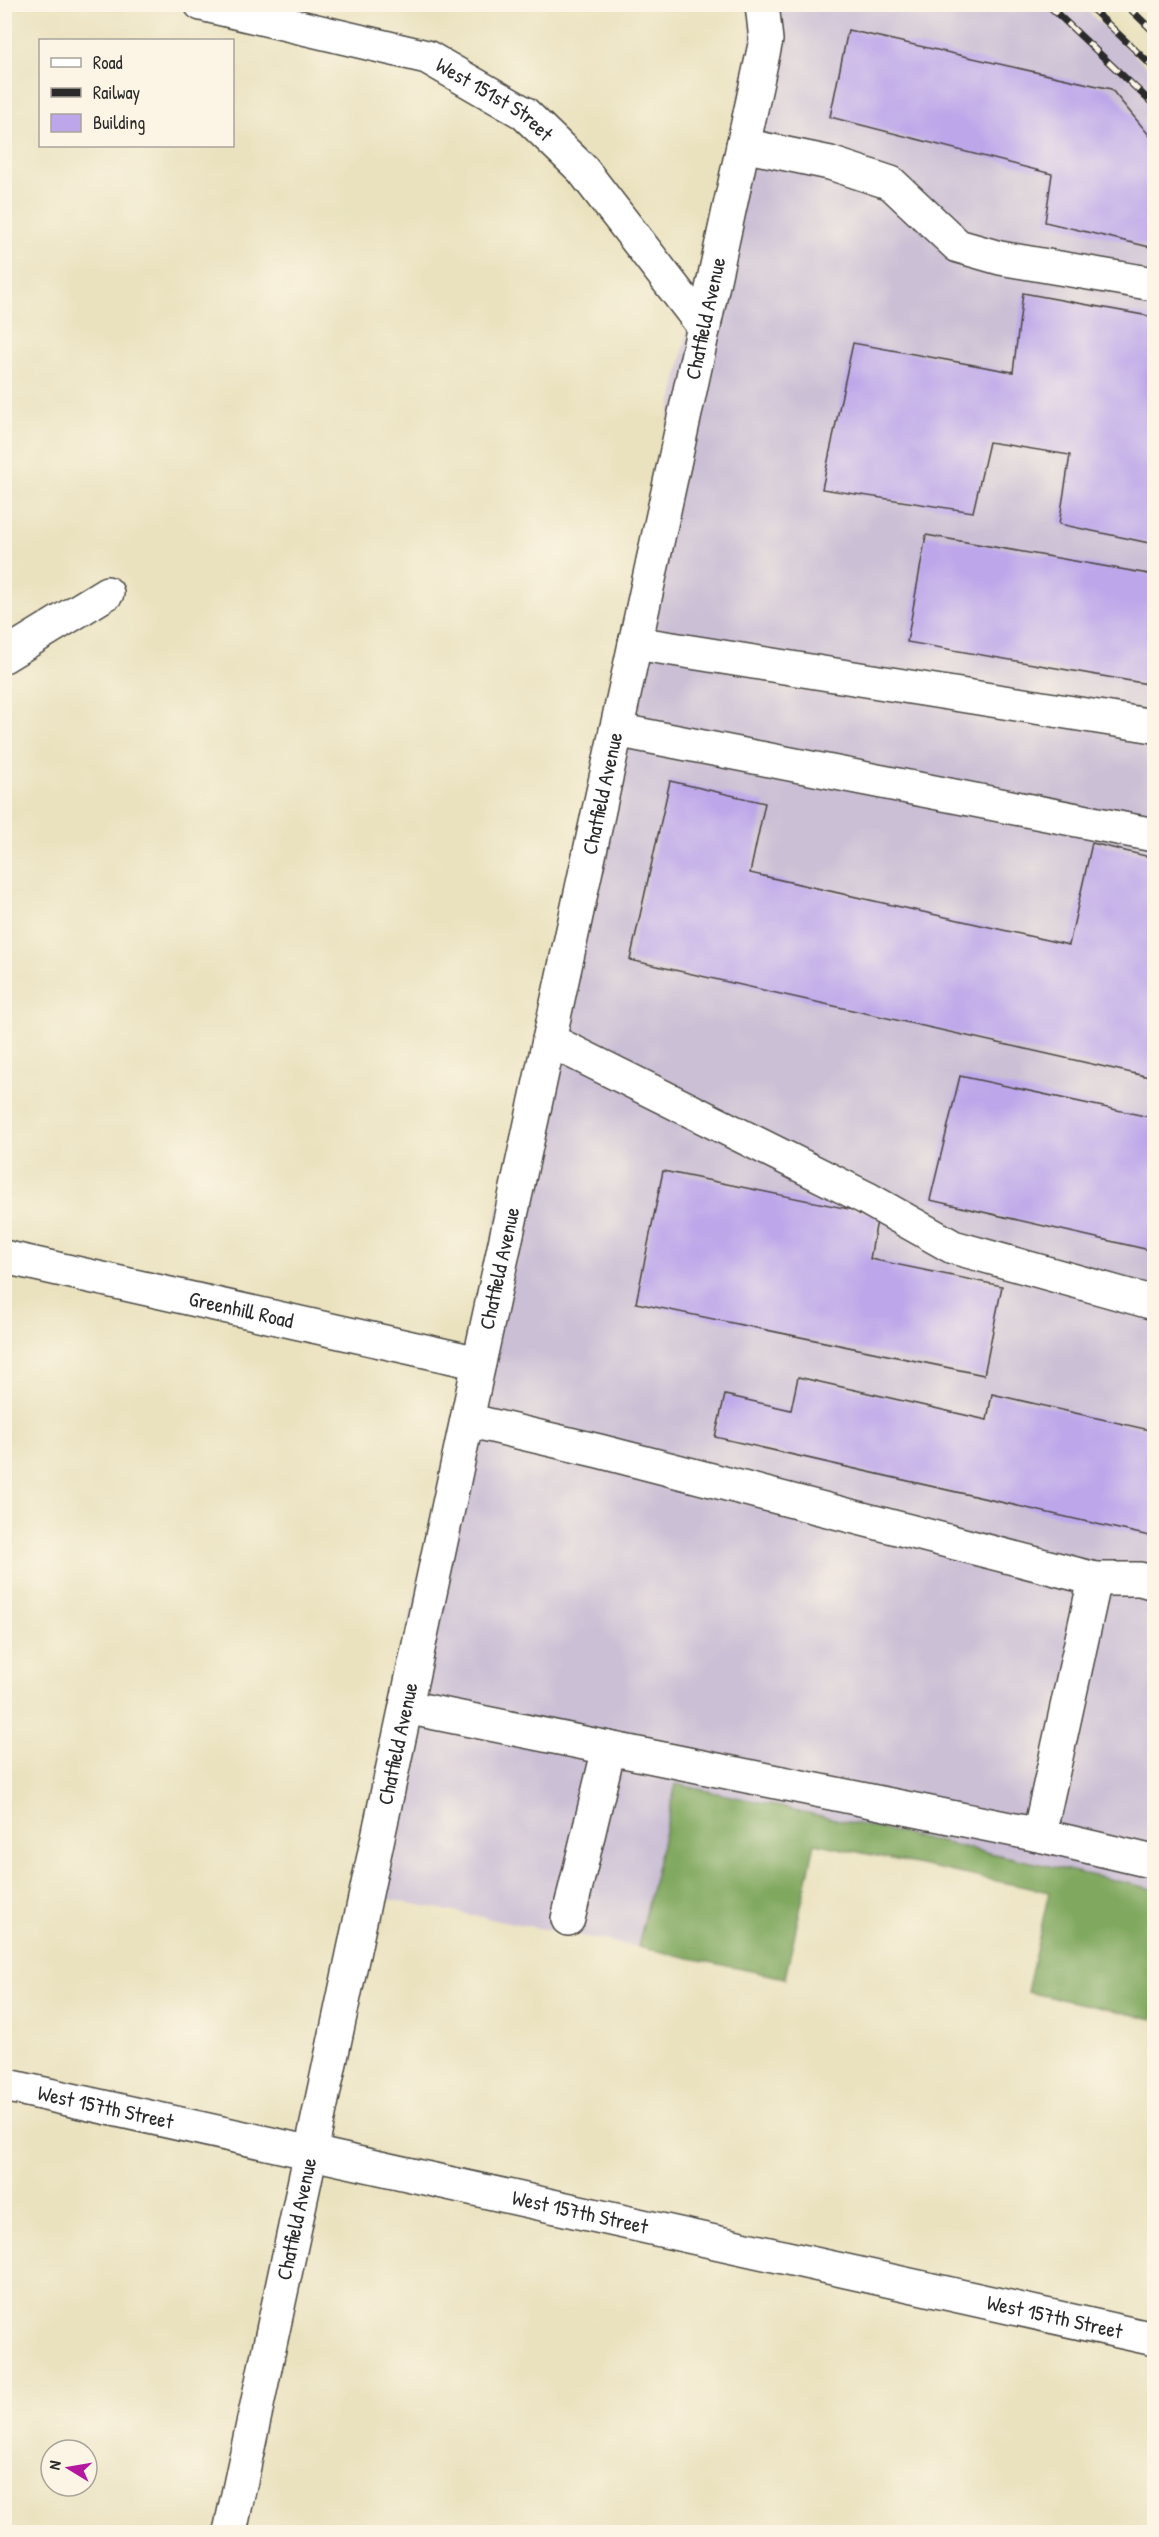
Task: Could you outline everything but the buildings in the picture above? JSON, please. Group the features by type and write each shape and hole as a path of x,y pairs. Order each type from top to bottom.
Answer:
{"street":[{"name":"West 151st Street","path":"201,4 427,57 524,113 582,169 704,327"},
{"name":"Chatfield Avenue","path":"230,2532 479,1363 766,40 762,4"},
{"path":"743,145 830,163 891,183 958,246 1000,258 1155,284"},
{"path":"4,656 106,593"},
{"path":"635,643 1155,726"},
{"path":"616,730 1155,835"},
{"path":"549,1040 866,1198 953,1247 1155,1303"},
{"name":"Greenhill Road","path":"4,1257 479,1363"},
{"path":"467,1420 599,1451 1095,1579 1140,1579 1155,1583"},
{"path":"1039,1835 1095,1579"},
{"path":"406,1707 1039,1835 1155,1862"},
{"path":"568,1918 609,1748"},
{"name":"West 157th Street","path":"4,2085 1155,2339"}],"shaded area":[{"path":"746,5 1081,5 1154,73 1154,1889 676,1785 638,1947 351,1892 751,37"}],"green space":[{"path":"676,1784 1154,1889 1154,2019 1027,1992 1049,1892 815,1843 785,1978 638,1947"}],"railway":[{"path":"1047,4 1154,105"},
{"path":"1087,4 1154,68"},
{"path":"1125,4 1154,32"}]}
